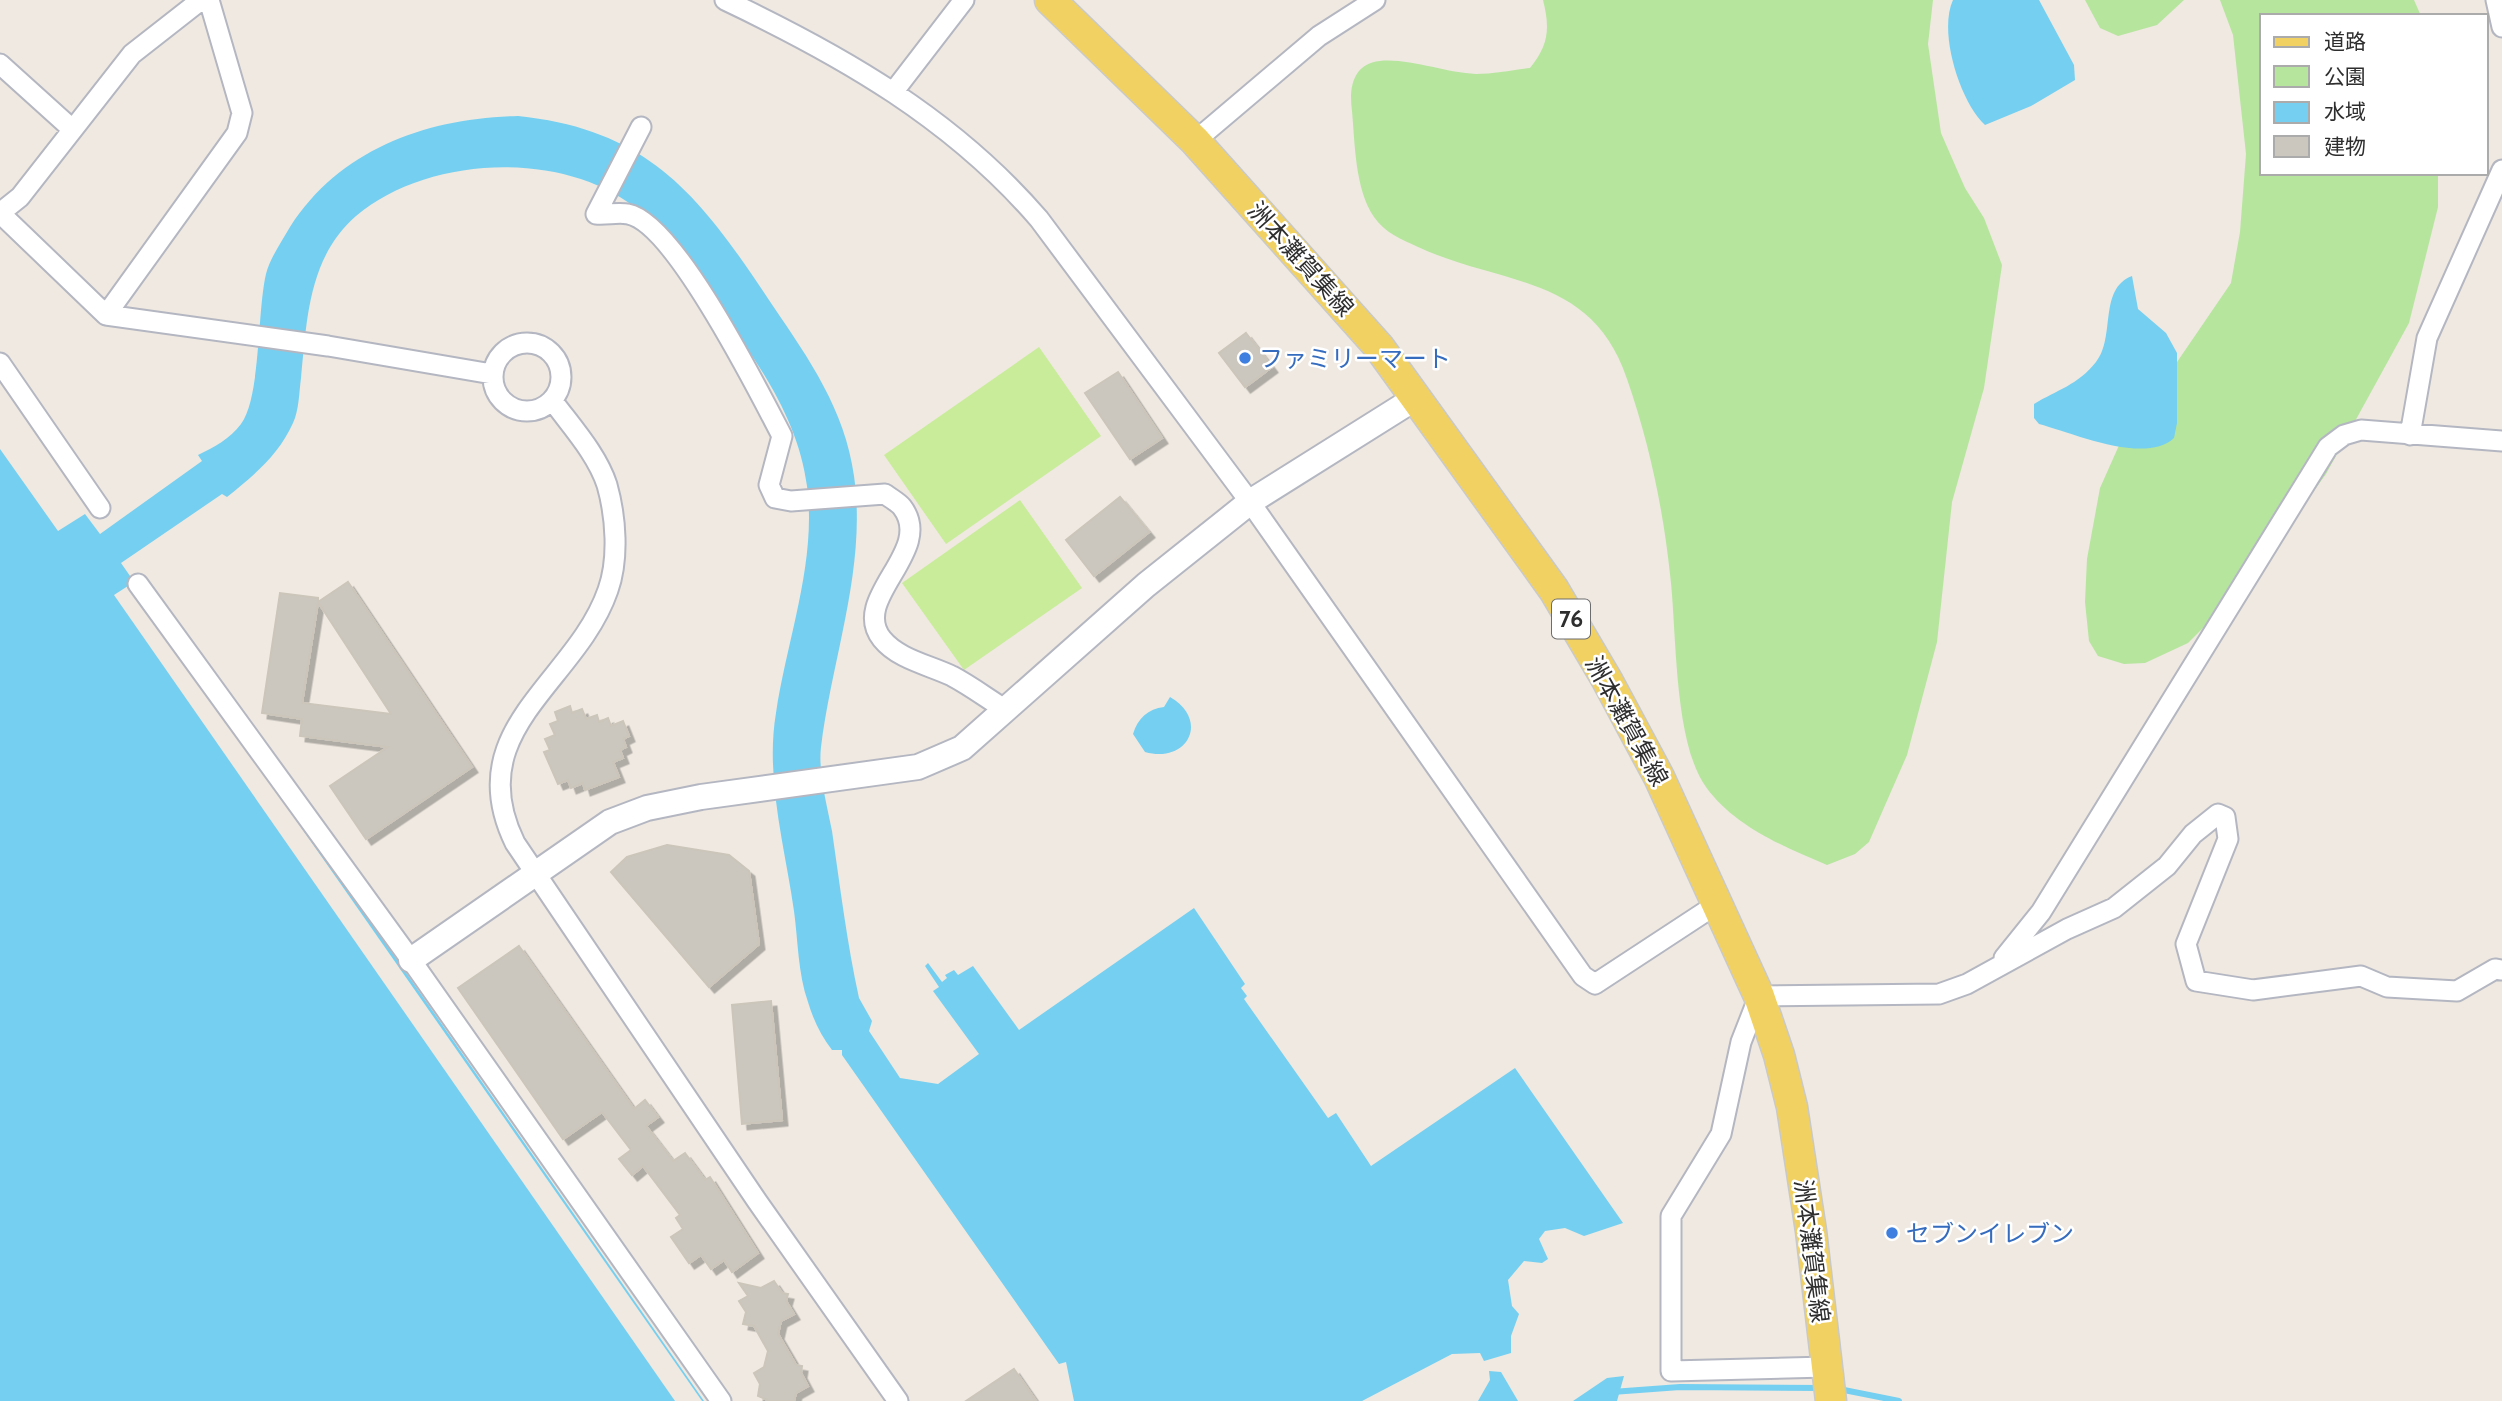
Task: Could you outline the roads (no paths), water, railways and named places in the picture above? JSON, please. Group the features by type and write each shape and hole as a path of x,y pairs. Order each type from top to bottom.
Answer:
{"main road":[{"name":"洲本灘賀集線","path":"1051,0 1195,141 1379,347 1554,590 1659,777 1759,996 1785,1074 1792,1107 1811,1231 1828,1382"}],"street":[{"path":"201,0 132,54 20,197 0,213 106,315 328,346 492,374"},
{"path":"106,315 237,132 242,113 209,0"},
{"path":"725,0 792,32 894,91 947,128 1006,180 1023,199 1250,502 1583,976 1595,984 1717,904"},
{"path":"894,91 964,0"},
{"path":"1195,141 1319,36 1375,0"},
{"path":"2496,0 2502,27"},
{"path":"0,64 72,129"},
{"path":"641,127 596,215 628,214 650,227 673,251 732,341 782,436 769,485 775,498 791,501 885,494 903,508 908,524 908,546 876,605 873,624 880,637 893,651 954,677 1006,710"},
{"path":"2410,435 2427,338 2502,170"},
{"path":"524,343 546,349 559,366 561,376 560,387 552,400 538,410 516,410 498,397 492,374 502,353 512,346 524,343"},
{"path":"0,363 100,508"},
{"path":"411,960 610,822 647,807 760,788 918,767 962,748 1118,608 1250,502 1414,399"},
{"path":"552,400 589,449 606,483 613,516 614,564 605,598 584,637 521,715 504,751 500,807 515,843 757,1201 898,1401"},
{"path":"1991,971 2041,912 2328,447 2344,435 2361,430 2502,441"},
{"path":"138,584 411,960 722,1401"},
{"path":"1828,1382 1671,1371 1671,1216 1721,1134 1741,1042 1759,996 1939,994 1991,971 2067,929 2115,908 2167,866 2193,834 2218,814 2225,817 2228,839 2186,944 2196,981 2253,990 2361,976 2387,987 2458,991 2495,969 2502,970"}],"water":[{"path":"1953,0 2039,0 2074,65 2075,80 2031,106 1985,125 1967,100 1954,66 1948,30"},
{"path":"518,116 565,124 605,137 640,155 670,177 697,203 748,268 812,366 843,429 854,476 856,544 826,713 821,767 859,998 872,1021 869,1031 900,1078 938,1084 979,1054 933,991 939,987 925,966 928,963 942,982 947,978 945,975 954,970 958,975 973,966 1019,1030 1194,908 1245,984 1241,988 1247,996 1244,999 1328,1118 1336,1113 1371,1166 1515,1068 1623,1223 1584,1236 1565,1228 1545,1231 1539,1239 1548,1259 1542,1263 1524,1261 1508,1280 1512,1306 1519,1314 1511,1336 1511,1353 1484,1361 1480,1353 1452,1354 1362,1401 1074,1401 1066,1362 1059,1364 842,1055 842,1050 832,1050 828,1045 815,1021 805,991 774,787 773,738 804,572 809,515 801,455 777,397 724,316 660,232 642,213 612,192 577,178 539,169 499,167 459,171 421,180 386,195 356,216 340,233 319,270 308,312 296,413 287,435 256,473 227,497 222,494 121,563 704,1401 0,1401 0,449 58,531 85,514 100,534 202,461 198,455 216,446 241,424 252,395 263,290 268,268 290,227 334,177 389,143 420,131 484,118"},
{"path":"2132,276 2138,309 2166,333 2177,353 2177,423 2174,438 2161,446 2128,448 2089,440 2039,424 2034,418 2034,404 2075,382 2096,362 2102,352 2115,291 2122,282"},
{"path":"1170,697 1182,706 1189,717 1189,738 1173,752 1145,752 1133,734 1135,728 1144,715 1164,707"},
{"path":"1489,1371 1501,1372 1518,1401 1478,1401 1490,1380"},
{"path":"1624,1376 1617,1401 1573,1401 1607,1378"}],"waterway":[{"path":"1612,1392 1680,1387 1822,1388"},
{"path":"1839,1389 1899,1401"}],"place":[{"name":"ファミリーマート","path":"1245,358"},
{"name":"セブンイレブン","path":"1892,1233"}]}
